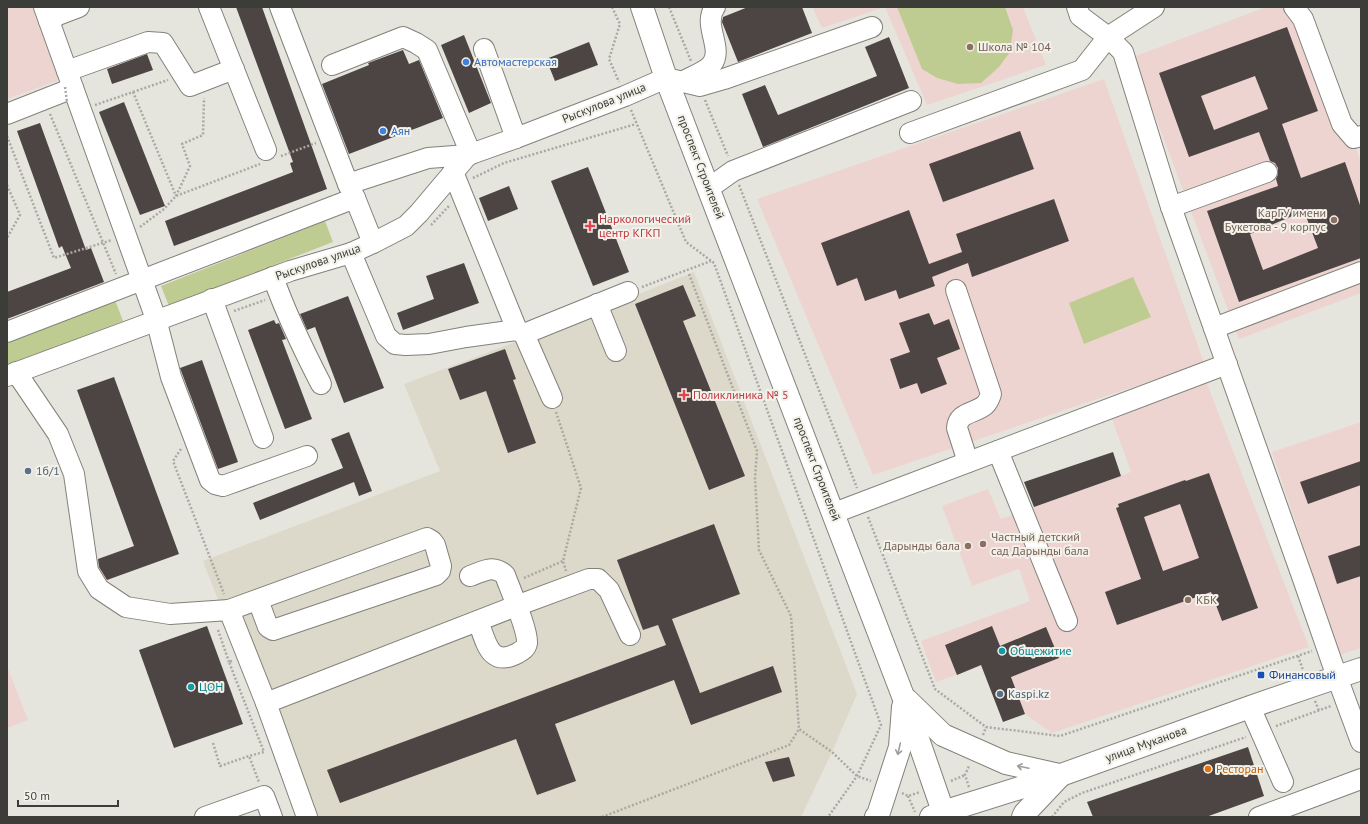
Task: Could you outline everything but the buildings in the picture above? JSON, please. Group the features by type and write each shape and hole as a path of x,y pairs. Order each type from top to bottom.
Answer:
{"main road":[{"name":"проспект Строителей","path":"642,7 686,80 709,188 903,696 934,787 940,815"},
{"name":"улица Муканова","path":"940,815 975,802 1061,775 1361,669"},
{"path":"903,696 943,734 1006,763 1061,775"},
{"path":"876,817 888,787 900,747 903,696"},
{"path":"1023,817 1025,813 1061,775"}],"street":[{"path":"79,7 58,15 46,14 70,92 126,236 156,319 171,377 210,480 215,484 223,486 307,456"},
{"path":"209,7 270,156"},
{"path":"280,7 373,243"},
{"path":"686,80 706,70 712,64 716,53 710,16 715,7"},
{"path":"1077,7 1080,16 1108,37 1123,52 1171,207 1361,742"},
{"path":"910,133 1082,70 1108,37 1154,7"},
{"path":"1294,7 1303,19 1342,124 1354,138 1361,136"},
{"path":"686,80 724,79 872,27"},
{"path":"7,332 142,281 428,158 469,154 427,50 416,43 403,38 332,65"},
{"path":"7,114 70,92 148,42 163,44 190,86 234,69"},
{"path":"484,50 516,138"},
{"name":"Рыскулова улица","path":"12,374 156,319 273,277 351,253 406,226 419,213 452,172 469,154 516,138 625,96 686,80"},
{"path":"709,188 733,171 910,101"},
{"path":"452,172 520,332 552,398"},
{"path":"1171,207 1267,172"},
{"path":"351,253 386,336 395,344 429,344 466,337 520,332 628,292"},
{"path":"1214,328 1361,272"},
{"path":"273,277 283,307 297,339 321,384"},
{"path":"956,290 991,394 985,405 960,418 957,423 957,428 968,462"},
{"path":"212,299 263,438"},
{"path":"597,304 616,351"},
{"path":"834,513 1227,364"},
{"path":"12,374 58,434 74,474 88,571 98,589 126,607 170,614 220,610 258,600 427,538 435,545 441,566 440,572 436,575 273,630 268,627 258,600"},
{"path":"998,451 1067,621"},
{"path":"470,576 491,568 498,569 504,575 527,641 526,646 522,651 508,658 494,656 489,649 478,621"},
{"path":"266,703 589,579 598,580 608,590 630,635"},
{"path":"220,610 238,658 266,703 307,817"},
{"path":"1250,707 1283,782"},
{"path":"1259,817 1361,779"},
{"path":"205,817 264,796 272,817"}],"path":[{"path":"612,7 620,24 609,59 686,242 714,263 881,725 857,776 828,817"},
{"path":"670,7 686,80 733,171 935,689 986,727 1060,736 1326,646"},
{"path":"70,92 133,92 183,75"},
{"path":"133,92 176,196"},
{"path":"7,136 54,258 126,236 164,209 176,196 190,166 182,144 203,135 204,95"},
{"path":"49,112 103,243"},
{"path":"573,142 636,124"},
{"path":"176,196 270,156 330,137"},
{"path":"7,185 20,215 7,238"},
{"path":"628,292 711,261"},
{"path":"602,817 789,744 799,729 791,616 759,550 755,478 757,451 689,274"},
{"path":"508,585 564,561 581,488 552,398"},
{"path":"192,432 173,461 220,610 238,658 264,752 220,766 213,743"},
{"path":"1052,817 1064,802 1082,793 1261,732 1346,701"},
{"path":"975,802 965,776 986,727"},
{"path":"799,729 832,752 857,776 908,796 917,817"},
{"path":"249,756 264,796"},
{"path":"908,796 965,776"}],"shaded area":[{"path":"7,7 34,7 62,79 7,99"},
{"path":"812,7 885,7 822,28"},
{"name":"Школа № 104","path":"885,7 1023,7 1046,65 927,105"},
{"path":"1266,7 1302,7 1361,162 1361,293 1239,339 1133,57"},
{"path":"1104,79 1204,363 873,475 757,199"},
{"path":"694,272 857,694 832,752 801,817 302,817 203,561 440,471 404,384 576,319"},
{"path":"1206,381 1309,647 1052,733 1025,714 1004,658 936,682 921,641 1030,601 1019,569 972,586 942,506 988,489 1001,519 1131,472 1111,416"},
{"path":"1361,422 1361,648 1340,655 1272,452"},
{"path":"7,666 28,720 7,728"}],"green space":[{"name":"Школа № 104","path":"897,7 1005,7 1013,30 1010,52 999,67 981,83 958,84 937,78 922,69"},
{"path":"325,221 333,242 169,306 161,286"},
{"path":"1133,277 1151,317 1084,344 1069,303"},
{"path":"115,300 123,321 7,366 7,343"}],"place":[{"name":"Школа № 104","path":"970,47"},
{"name":"Автомастерская","path":"466,62"},
{"name":"Аян","path":"383,131"},
{"name":"КарГУ имени Букетова - 9 корпус","path":"1334,220"},
{"name":"Наркологический центр КГКП","path":"590,226"},
{"name":"Поликлиника № 5","path":"684,395"},
{"name":"1б/1","path":"28,471"},
{"name":"Частный детский сад Дарынды бала","path":"983,544"},
{"name":"Дарынды бала","path":"968,546"},
{"name":"КБК","path":"1188,600"},
{"name":"Общежитие","path":"1002,651"},
{"name":"Финансовый","path":"1261,675"},
{"name":"ЦОН","path":"191,687"},
{"name":"Kaspi.kz","path":"1000,694"},
{"name":"Ресторан","path":"1208,769"}]}
